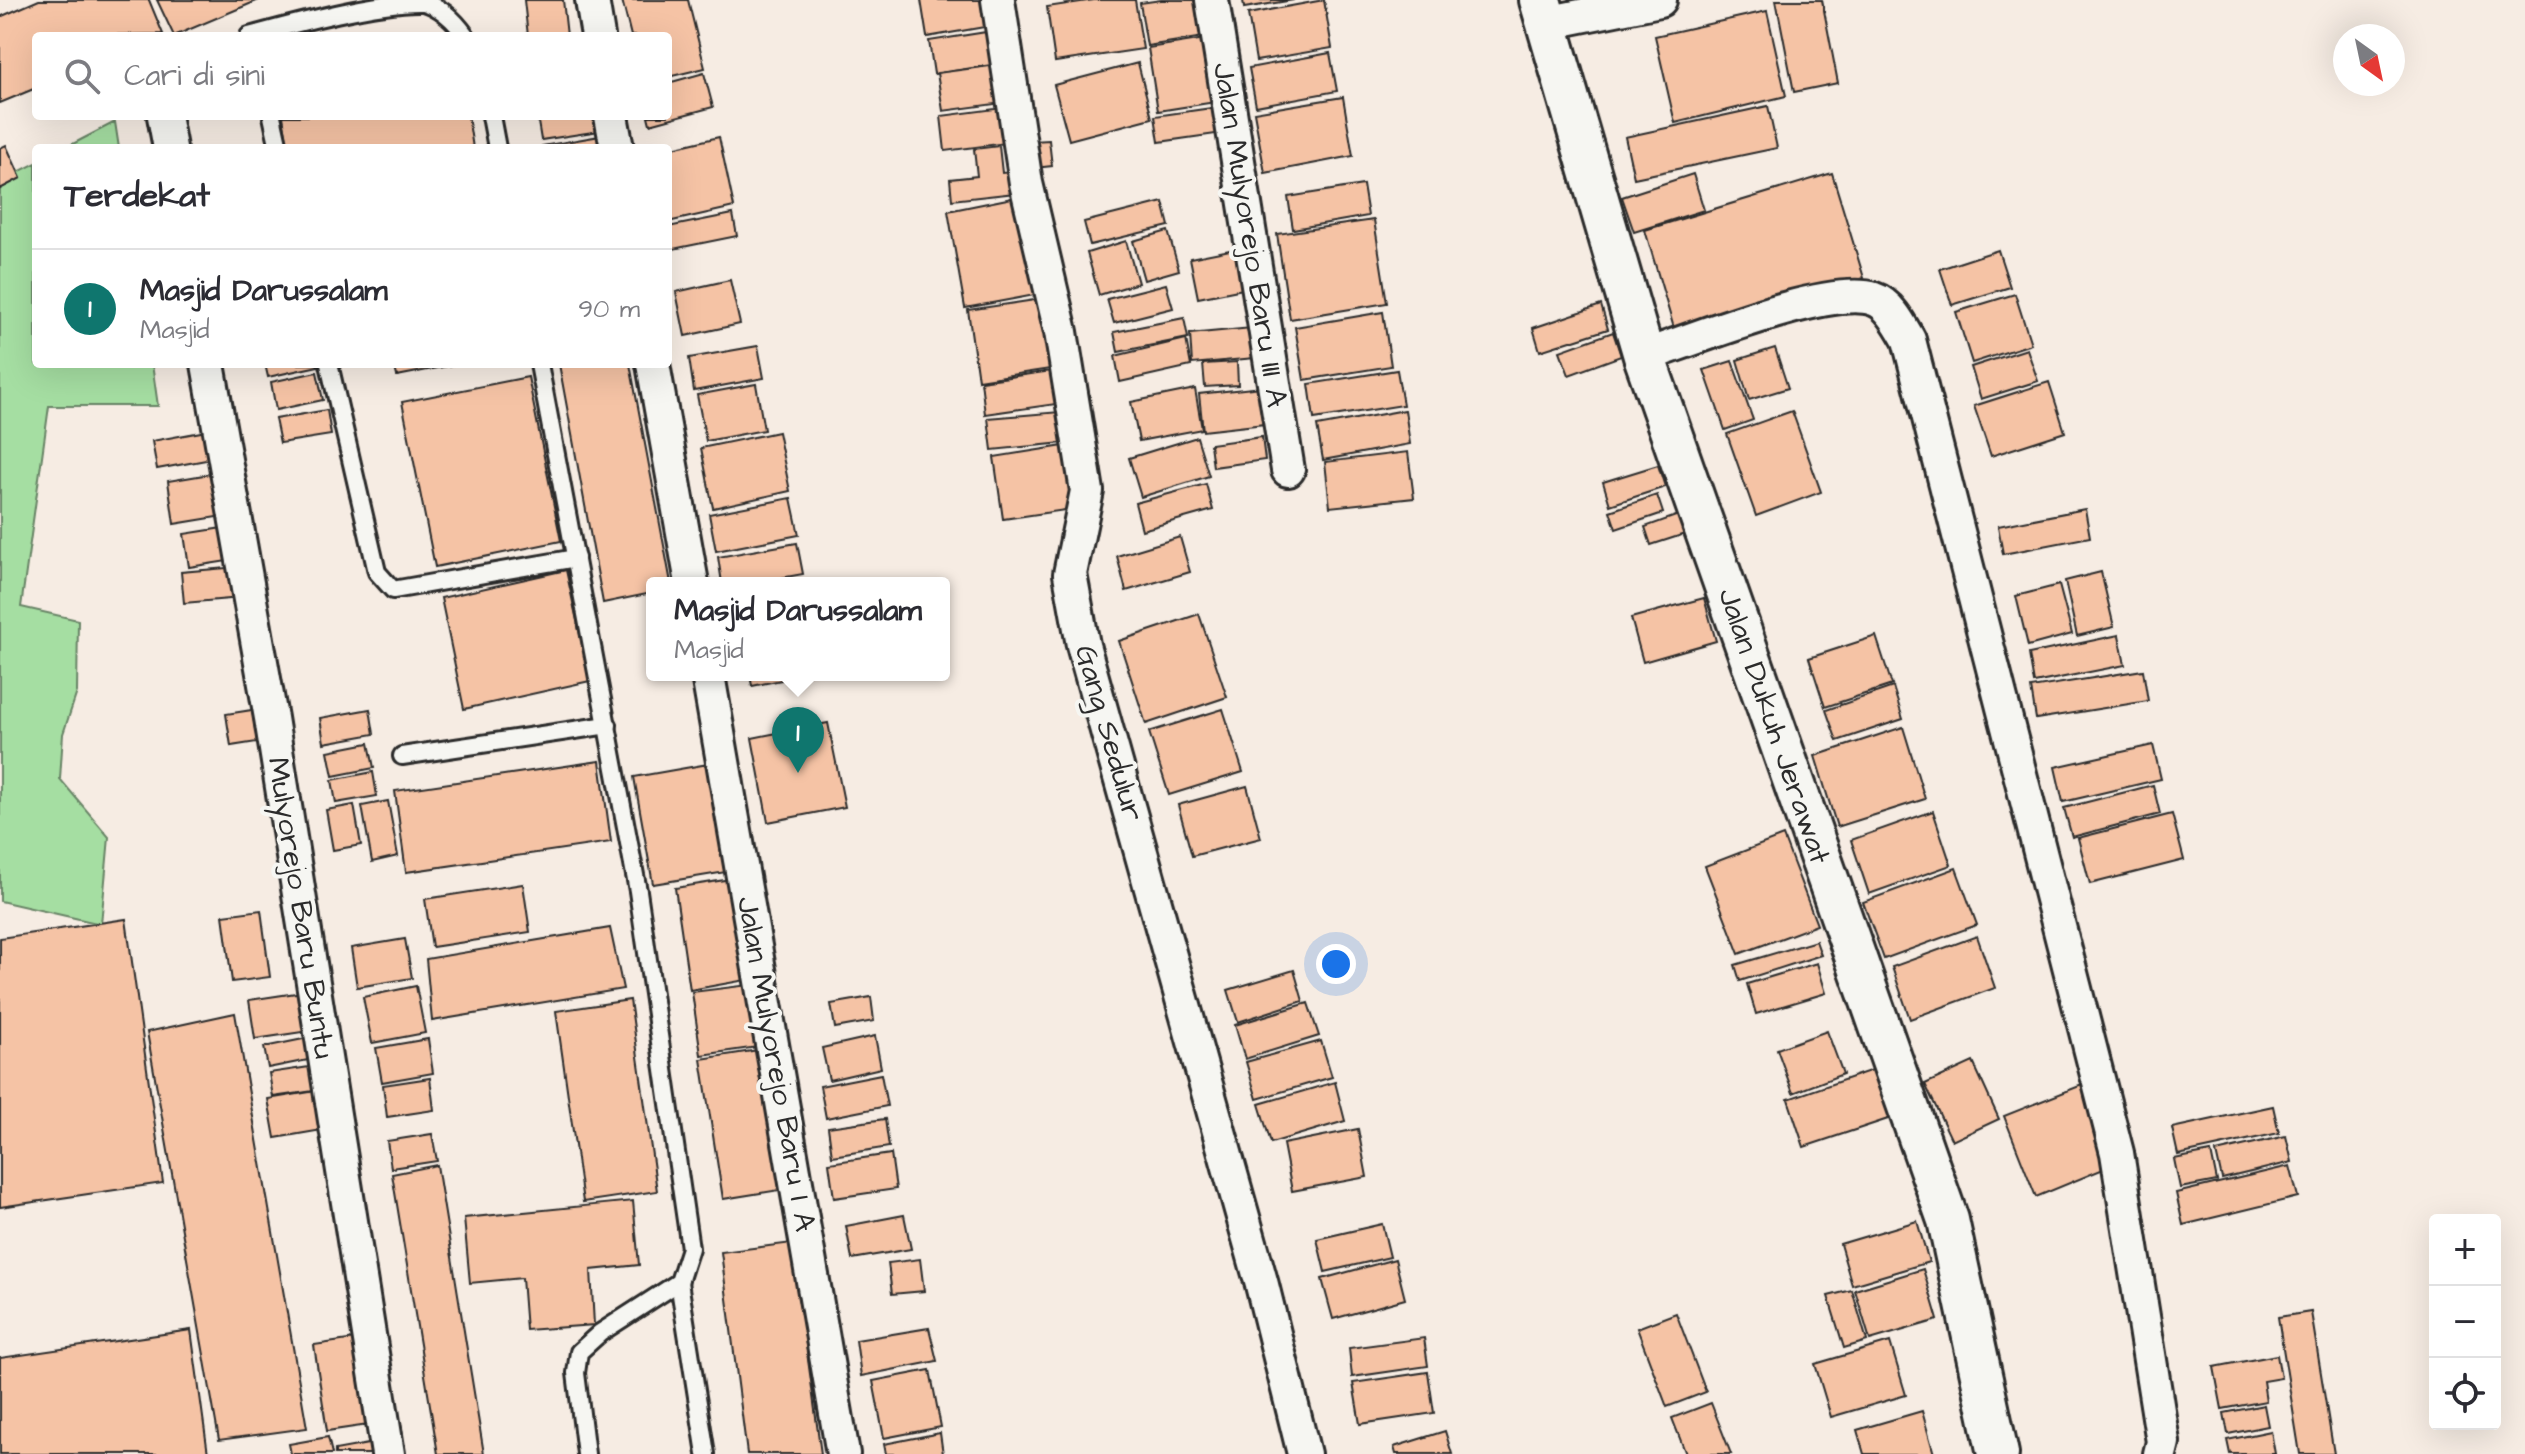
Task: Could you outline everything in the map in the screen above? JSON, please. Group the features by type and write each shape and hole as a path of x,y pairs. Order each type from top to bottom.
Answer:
{"street":[{"path":"592,0 597,32"},
{"name":"Gang Sedulur","path":"998,0 1026,183 1061,332 1087,491 1070,574 1083,645 1258,1269 1304,1454"},
{"name":"Jalan Mulyorejo Baru III A","path":"1212,0 1288,470"},
{"path":"1543,12 1660,0"},
{"name":"Jalan Dukuh Jerawat","path":"1543,12 1644,356 1948,1220 1998,1454"},
{"path":"165,120 169,144"},
{"path":"612,120 616,144"},
{"path":"1644,356 1772,314 1848,295 1876,299 1897,318 1909,340 2117,1153 2163,1442 2160,1454"},
{"name":"Mulyorejo Baru Buntu","path":"209,368 274,734 388,1454"},
{"path":"654,368 691,577"},
{"name":"Jalan Mulyorejo Baru I A","path":"709,681 843,1454"}],"lane":[{"path":"266,32 370,2 422,1 441,10 462,32"},
{"path":"273,120 278,144"},
{"path":"492,120 496,144"},
{"path":"330,368 377,572 393,590 576,558"},
{"path":"540,368 638,891 690,1248 679,1282 706,1454"},
{"path":"402,756 608,725"},
{"path":"586,1454 576,1373 579,1352 600,1333 679,1282"}],"green space":[{"path":"115,122 118,144 73,144"},
{"path":"32,165 32,368 153,368 158,406 49,406 21,607 78,620 77,692 63,734 60,779 109,837 101,924 0,901 0,181"}],"building":[{"path":"39,0 149,0 162,32 32,32 32,90 0,103 0,17"},
{"path":"157,0 259,0 183,32 172,32"},
{"path":"524,0 563,0 567,32 528,32"},
{"path":"622,0 688,0 705,68 672,76 672,32 630,32"},
{"path":"921,0 992,0 996,25 927,37"},
{"path":"1094,0 1135,0 1143,49 1055,62 1047,7"},
{"path":"1204,0 1210,36 1147,46 1140,3"},
{"path":"1243,0 1294,0 1244,8"},
{"path":"1324,0 1332,48 1256,61 1248,14"},
{"path":"1776,0 1822,0 1838,83 1794,92"},
{"path":"1767,11 1786,96 1675,123 1655,36"},
{"path":"999,30 1004,63 934,74 929,41"},
{"path":"1218,37 1228,100 1158,111 1148,48"},
{"path":"1330,53 1337,91 1256,106 1249,68"},
{"path":"1138,63 1152,118 1069,140 1054,85"},
{"path":"1005,64 1010,102 943,111 937,73"},
{"path":"704,73 713,107 672,118 672,82"},
{"path":"1343,97 1353,156 1265,173 1254,112"},
{"path":"1226,106 1230,132 1159,142 1155,116"},
{"path":"1768,106 1777,148 1634,178 1625,137"},
{"path":"1010,107 1014,142 945,151 941,116"},
{"path":"284,120 469,120 472,144 287,144"},
{"path":"538,120 605,120 606,130 541,140"},
{"path":"600,136 601,144 554,144"},
{"path":"719,137 734,207 672,221 672,148"},
{"path":"1049,140 1052,166 1035,168 1033,141"},
{"path":"6,145 21,178 0,189 0,148"},
{"path":"999,146 1002,173 1021,171 1024,192 952,200 950,179 977,176 974,149"},
{"path":"1832,173 1864,278 1676,335 1645,230"},
{"path":"1693,174 1704,210 1634,232 1622,197"},
{"path":"1363,185 1368,216 1293,229 1288,197"},
{"path":"1022,196 1040,294 965,308 948,211"},
{"path":"1163,202 1169,226 1090,245 1084,222"},
{"path":"733,214 737,236 672,249 672,226"},
{"path":"1374,220 1387,303 1290,319 1277,234"},
{"path":"1168,231 1179,270 1144,280 1133,241"},
{"path":"1126,241 1138,283 1099,295 1087,253"},
{"path":"1250,246 1258,286 1198,298 1190,258"},
{"path":"1998,250 2010,287 1952,305 1940,269"},
{"path":"730,280 740,324 685,336 676,292"},
{"path":"1166,284 1173,308 1114,323 1107,299"},
{"path":"2015,294 2031,344 1972,363 1956,312"},
{"path":"1048,298 1057,368 978,380 968,310"},
{"path":"1601,305 1608,329 1540,351 1533,328"},
{"path":"1383,312 1391,366 1304,380 1295,327"},
{"path":"1184,318 1188,338 1118,352 1114,332"},
{"path":"1262,327 1265,357 1192,364 1190,334"},
{"path":"1613,332 1621,356 1569,375 1560,351"},
{"path":"1186,339 1191,366 1120,382 1115,356"},
{"path":"758,346 764,378 694,391 689,358"},
{"path":"1775,348 1788,388 1749,400 1737,360"},
{"path":"2027,349 2038,381 1981,399 1971,367"},
{"path":"1732,361 1753,420 1725,430 1704,370"},
{"path":"1237,362 1238,385 1205,387 1203,364"},
{"path":"266,368 309,368 268,377"},
{"path":"395,368 438,368 397,376"},
{"path":"560,368 631,368 670,577 646,577 646,594 603,603"},
{"path":"1059,370 1063,403 985,414 981,381"},
{"path":"1397,370 1403,405 1314,419 1309,384"},
{"path":"317,372 323,400 276,410 271,382"},
{"path":"528,377 561,541 435,567 402,402"},
{"path":"2049,382 2065,432 1991,456 1974,406"},
{"path":"756,384 764,430 706,441 697,395"},
{"path":"1270,386 1273,423 1203,431 1199,394"},
{"path":"1195,389 1202,429 1139,441 1131,402"},
{"path":"327,410 331,435 280,443 275,419"},
{"path":"1405,410 1410,444 1323,460 1317,426"},
{"path":"1792,411 1821,492 1756,516 1727,434"},
{"path":"1060,412 1063,443 992,450 988,418"},
{"path":"212,430 217,458 157,469 152,441"},
{"path":"778,432 790,491 713,508 701,448"},
{"path":"1197,437 1209,476 1141,497 1129,458"},
{"path":"1262,437 1265,460 1213,467 1210,444"},
{"path":"1070,445 1079,508 1003,519 994,457"},
{"path":"1408,452 1414,498 1330,507 1325,462"},
{"path":"1658,465 1665,487 1610,505 1603,482"},
{"path":"216,473 223,516 174,524 168,481"},
{"path":"1206,484 1213,510 1142,530 1135,503"},
{"path":"1657,495 1663,513 1616,529 1610,511"},
{"path":"791,498 799,535 716,551 709,514"},
{"path":"2085,509 2090,537 2003,554 1998,526"},
{"path":"1687,512 1694,531 1651,545 1645,527"},
{"path":"229,527 234,560 189,567 184,534"},
{"path":"1180,537 1190,572 1126,591 1117,556"},
{"path":"797,543 803,574 721,577 718,557"},
{"path":"238,567 241,598 184,603 181,572"},
{"path":"566,570 590,681 464,709 441,598"},
{"path":"2101,572 2114,627 2077,636 2065,581"},
{"path":"2059,585 2072,634 2028,646 2016,596"},
{"path":"1704,598 1716,641 1643,662 1631,618"},
{"path":"1199,614 1227,697 1146,724 1119,641"},
{"path":"2119,635 2125,665 2034,683 2029,654"},
{"path":"1876,636 1892,685 1825,707 1809,658"},
{"path":"2143,670 2148,701 2036,719 2031,688"},
{"path":"751,681 777,681 752,686"},
{"path":"1893,687 1903,719 1837,741 1826,710"},
{"path":"370,709 374,734 324,743 320,718"},
{"path":"1223,709 1243,772 1169,795 1149,732"},
{"path":"252,710 257,742 231,746 226,714"},
{"path":"828,723 845,807 768,822 752,738"},
{"path":"1903,727 1925,799 1837,827 1815,756"},
{"path":"369,743 374,768 333,776 328,751"},
{"path":"2153,745 2161,779 2063,802 2055,767"},
{"path":"600,761 611,842 406,872 395,791"},
{"path":"714,763 732,871 653,884 634,777"},
{"path":"373,772 377,796 336,803 332,780"},
{"path":"2153,785 2160,814 2072,837 2064,808"},
{"path":"1247,786 1261,838 1192,856 1178,805"},
{"path":"388,801 398,856 372,862 362,806"},
{"path":"354,805 361,845 333,850 326,810"},
{"path":"1933,811 1951,865 1869,894 1851,840"},
{"path":"2172,814 2184,860 2090,884 2078,838"},
{"path":"1783,836 1817,925 1739,954 1705,866"},
{"path":"1956,868 1977,925 1884,959 1863,902"},
{"path":"731,879 746,980 690,990 675,888"},
{"path":"523,884 530,932 432,947 425,899"},
{"path":"261,910 270,977 232,982 223,915"},
{"path":"126,919 163,1183 0,1207 0,938"},
{"path":"610,928 623,989 432,1021 426,959"},
{"path":"1977,936 1995,988 1910,1019 1892,967"},
{"path":"405,939 412,978 357,987 351,948"},
{"path":"1816,941 1821,955 1740,981 1735,965"},
{"path":"1817,963 1826,993 1756,1014 1747,984"},
{"path":"1294,970 1303,1001 1238,1022 1228,990"},
{"path":"749,985 758,1047 701,1055 692,992"},
{"path":"416,986 425,1033 372,1043 363,997"},
{"path":"303,992 309,1031 255,1039 249,1000"},
{"path":"871,997 874,1021 835,1028 831,1004"},
{"path":"630,1000 657,1191 583,1202 556,1011"},
{"path":"1308,1003 1319,1036 1245,1059 1235,1025"},
{"path":"235,1013 307,1428 219,1440 147,1032"},
{"path":"1827,1031 1843,1074 1793,1093 1777,1049"},
{"path":"318,1036 323,1057 268,1068 264,1047"},
{"path":"875,1036 881,1068 829,1080 822,1048"},
{"path":"428,1039 433,1073 382,1082 376,1048"},
{"path":"1321,1041 1332,1077 1257,1099 1246,1062"},
{"path":"765,1049 786,1189 723,1199 701,1059"},
{"path":"1973,1062 1999,1119 1952,1141 1925,1084"},
{"path":"323,1065 327,1089 273,1097 269,1073"},
{"path":"1881,1067 1897,1116 1804,1147 1788,1099"},
{"path":"881,1074 887,1106 826,1118 820,1086"},
{"path":"430,1078 434,1110 387,1117 383,1085"},
{"path":"1335,1082 1345,1121 1271,1143 1259,1104"},
{"path":"2087,1083 2118,1163 2036,1197 2004,1116"},
{"path":"322,1090 328,1129 275,1138 268,1099"},
{"path":"2273,1106 2279,1133 2178,1155 2172,1128"},
{"path":"885,1119 889,1147 832,1156 828,1127"},
{"path":"1358,1129 1367,1177 1292,1191 1283,1144"},
{"path":"432,1134 437,1161 391,1168 387,1141"},
{"path":"2286,1136 2292,1162 2222,1179 2216,1152"},
{"path":"2211,1152 2217,1181 2180,1188 2174,1159"},
{"path":"891,1154 896,1189 834,1198 829,1163"},
{"path":"437,1165 484,1454 438,1454 392,1174"},
{"path":"2290,1166 2298,1197 2183,1225 2176,1193"},
{"path":"633,1201 639,1265 591,1270 594,1325 526,1330 522,1278 470,1283 464,1218"},
{"path":"904,1215 911,1249 852,1259 846,1226"},
{"path":"1917,1221 1929,1262 1852,1285 1840,1244"},
{"path":"1382,1224 1390,1257 1325,1272 1317,1239"},
{"path":"792,1243 821,1454 747,1454 721,1252"},
{"path":"920,1259 924,1291 892,1294 888,1263"},
{"path":"1395,1259 1405,1299 1333,1319 1322,1279"},
{"path":"1923,1269 1938,1320 1870,1340 1855,1290"},
{"path":"1852,1290 1867,1341 1844,1348 1828,1296"},
{"path":"2311,1312 2334,1454 2300,1454 2278,1317"},
{"path":"1676,1313 1706,1392 1667,1407 1637,1328"},
{"path":"929,1328 937,1361 861,1376 856,1340"},
{"path":"191,1330 208,1454 0,1454 0,1358"},
{"path":"369,1337 382,1423 327,1431 314,1345"},
{"path":"1424,1338 1428,1366 1352,1377 1349,1348"},
{"path":"1890,1342 1906,1395 1831,1417 1815,1364"},
{"path":"2277,1355 2281,1378 2263,1381 2266,1401 2222,1409 2214,1367"},
{"path":"930,1370 941,1427 884,1438 873,1381"},
{"path":"1428,1372 1434,1413 1360,1424 1353,1383"},
{"path":"1711,1403 1731,1454 1686,1454 1672,1418"},
{"path":"2264,1405 2268,1426 2228,1434 2224,1413"},
{"path":"1922,1411 1934,1454 1864,1454 1857,1430"},
{"path":"1445,1431 1452,1454 1396,1454 1394,1447"},
{"path":"2271,1431 2275,1454 2230,1454 2227,1440"},
{"path":"940,1433 943,1454 886,1454 884,1444"},
{"path":"328,1437 332,1454 291,1454 289,1444"},
{"path":"385,1441 387,1454 335,1454 335,1450"}],"place":[{"name":"Masjid Darussalam","path":"798,773"}]}
